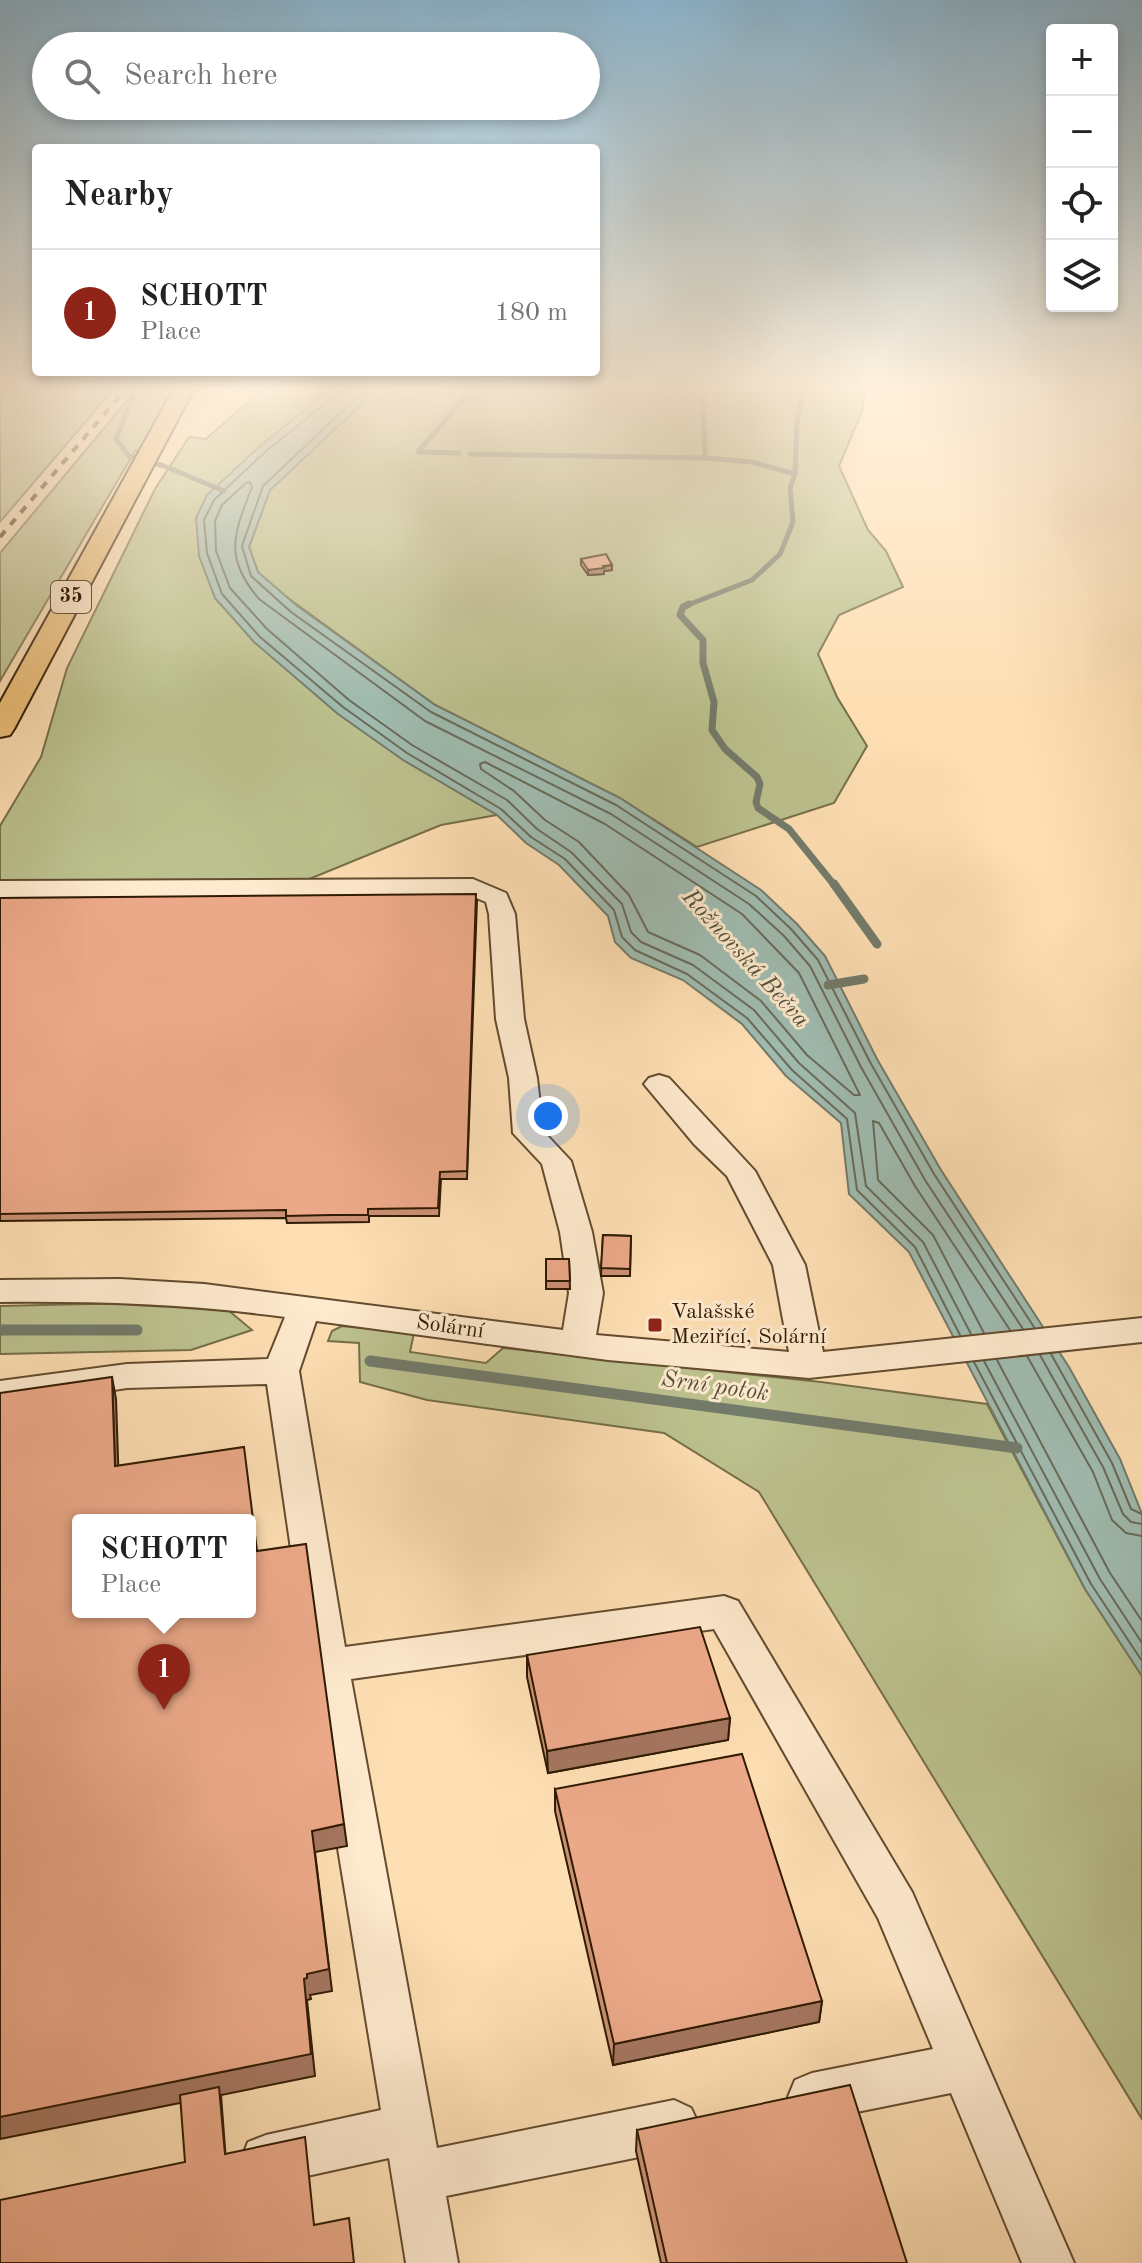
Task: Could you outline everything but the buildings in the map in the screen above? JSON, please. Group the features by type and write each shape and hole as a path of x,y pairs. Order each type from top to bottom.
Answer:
{"main road":[{"name":"35","path":"0,729 129,491"}],"street":[{"path":"0,889 473,887 497,898 502,914 510,1019 523,1078 528,1133 556,1161 585,1277 578,1344"},
{"path":"659,1084 705,1137 740,1171 789,1265 809,1366"},
{"name":"Solární","path":"0,1291 134,1291 204,1295 578,1344 809,1366 1142,1330"},
{"path":"305,1309 291,1339 282,1371 328,1666 432,2263"},
{"path":"0,1394 127,1376 282,1371"},
{"path":"328,1666 724,1612 896,1907 1048,2263"},
{"path":"775,2104 962,2067"},
{"path":"418,2177 713,2117"},
{"path":"228,2168 409,2129"}],"green space":[{"path":"0,491 27,491 0,522"},
{"path":"52,491 112,491 0,681 0,553"},
{"path":"154,491 268,491 215,598 278,662 347,718 497,815 441,825 307,880 0,880 0,826 41,757 67,668"},
{"path":"270,491 850,491 868,530 886,551 903,587 839,615 818,654 837,697 867,746 834,803 697,847 620,798 435,705 270,585 258,572 249,547"},
{"path":"132,1303 228,1310 252,1330 191,1350 0,1354 0,1306"},
{"path":"342,1326 414,1333 410,1352 486,1363 503,1348 821,1382 987,1404 1085,1589 1142,1676 1142,2119 759,1492 664,1433 427,1400 360,1382 359,1343 328,1341 332,1331"}],"water":[{"name":"Rožnovská Bečva","path":"212,491 270,491 249,547 258,572 296,605 435,705 620,798 761,890 825,956 877,1059 941,1170 1069,1367 1120,1459 1142,1514 1142,1676 1085,1589 909,1252 849,1194 841,1123 786,1076 742,1024 683,980 631,958 615,942 608,916 559,865 526,843 497,815 403,760 338,714 254,642 215,598 199,556 196,518"}],"waterway":[{"path":"685,606 752,580 780,554 793,522 790,491"},
{"path":"685,606 689,604"},
{"path":"685,606 680,615 703,640 703,663 714,702 712,730 725,749 757,777 760,784 756,802 758,808 789,829 835,886"},
{"path":"834,884 877,944"},
{"path":"828,985 864,979"},
{"name":"Srní potok","path":"0,1330 137,1330"},
{"name":"Srní potok","path":"370,1361 1017,1448"}],"railway":[{"path":"0,537 39,491"}],"place":[{"name":"Valašské Meziřící, Solární","path":"655,1325"},
{"name":"SCHOTT","path":"164,1710"}]}
